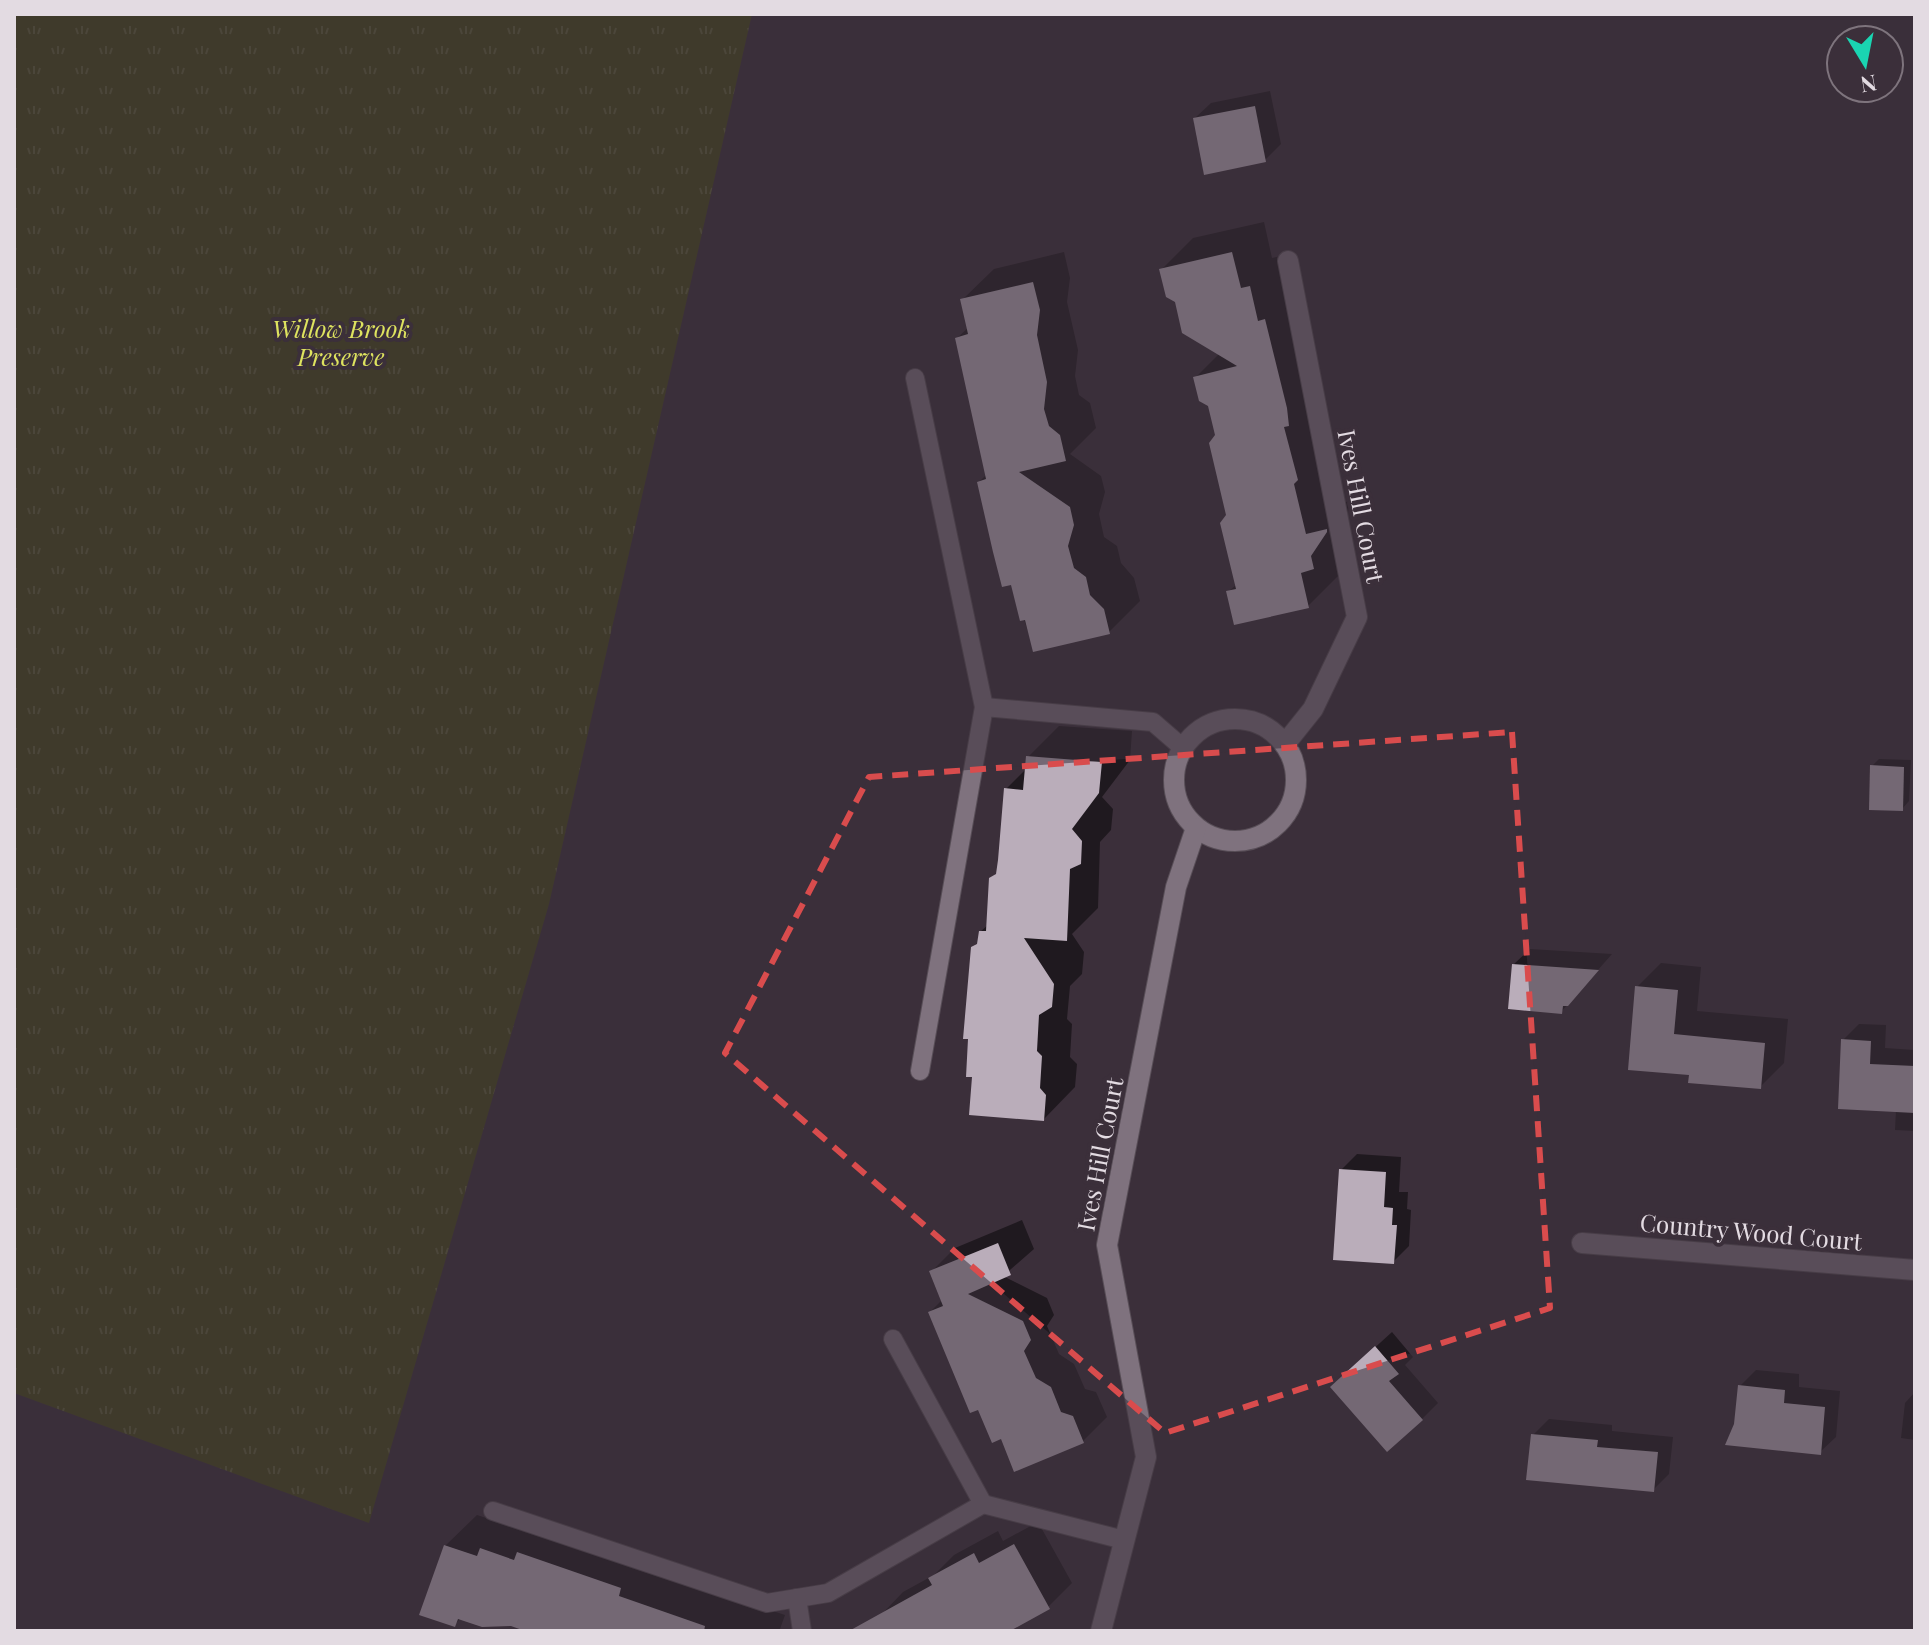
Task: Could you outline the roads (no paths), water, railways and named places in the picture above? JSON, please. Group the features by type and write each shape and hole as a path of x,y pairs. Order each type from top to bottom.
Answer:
{"street":[{"name":"Ives Hill Court","path":"1285,744 1313,709 1357,617 1288,261"},
{"path":"1233,719 1253,721 1271,730 1285,744 1295,761 1298,781 1294,801 1284,818 1270,831 1252,839 1232,842 1213,838 1196,828 1176,799 1173,781 1183,748 1196,732 1214,723 1233,719"},
{"name":"Ives Hill Court","path":"1101,1631 1146,1457 1107,1245 1176,887 1196,828"},
{"name":"Country Wood Court","path":"1582,1243 1915,1270"}],"lane":[{"path":"915,378 984,707 920,1071"},
{"path":"984,707 1153,722 1183,748"},
{"path":"893,1339 983,1504"},
{"path":"493,1511 767,1603 828,1593 983,1504 1124,1540"},
{"path":"797,1598 802,1631"}],"park label":[{"name":"Willow Brook Preserve","path":"341,342"}]}
